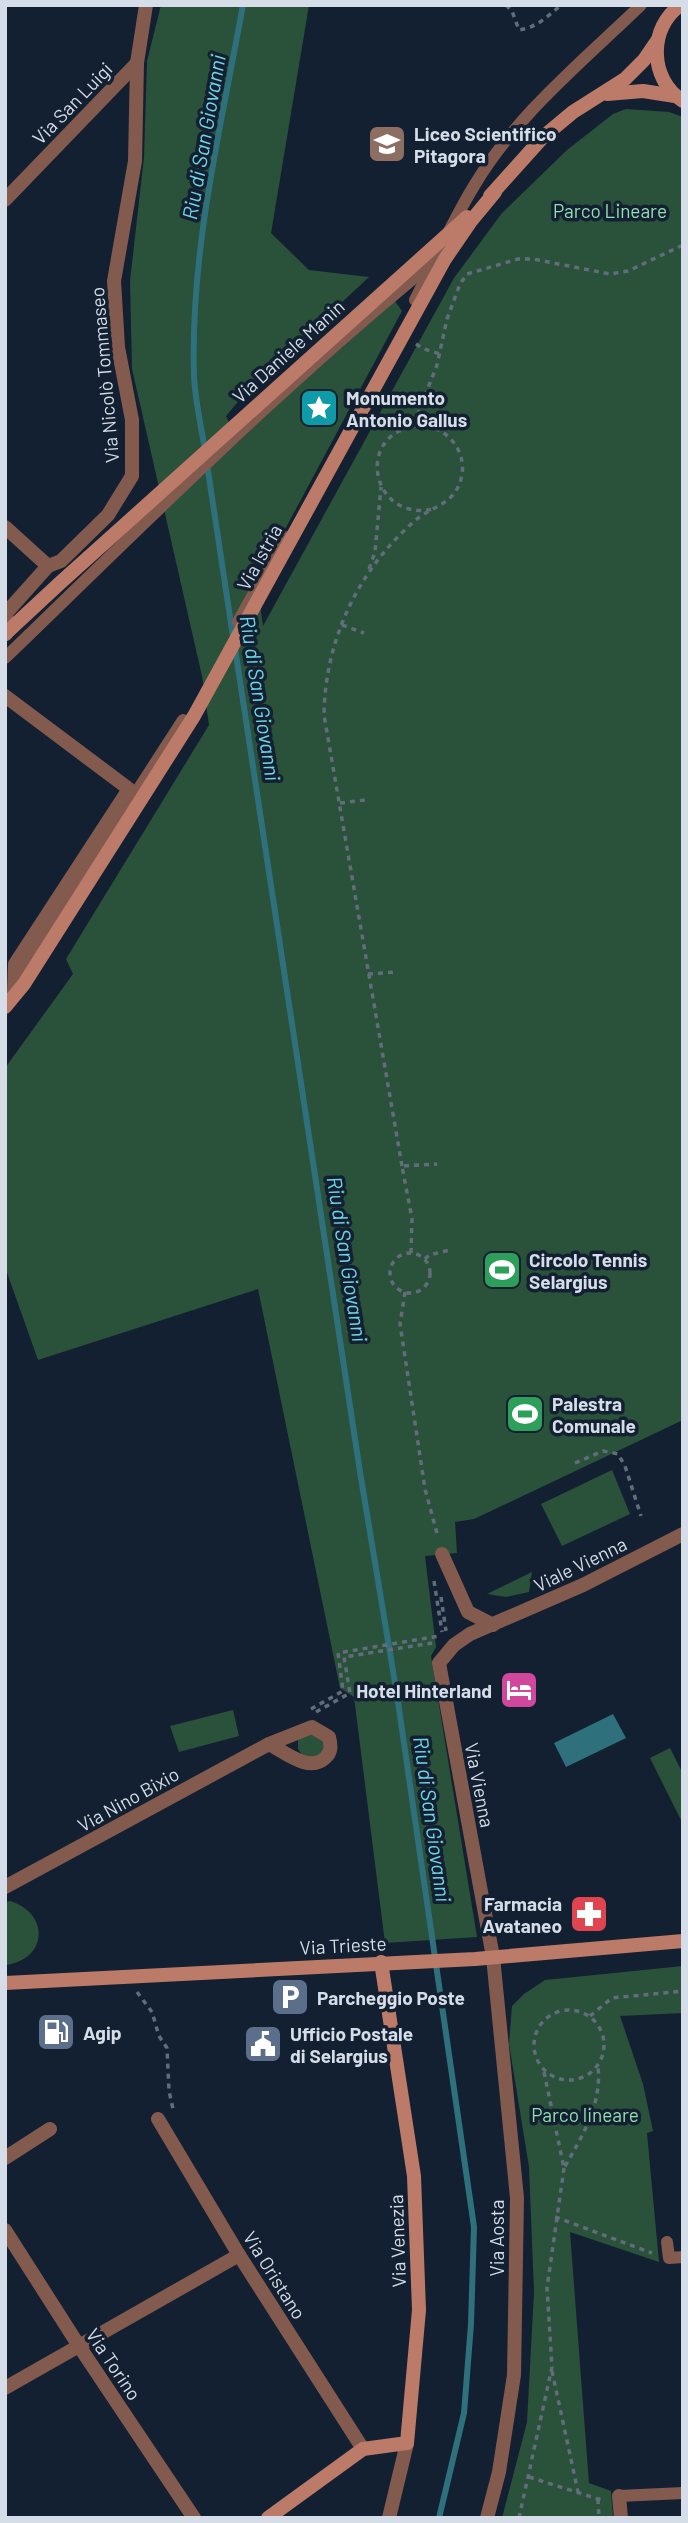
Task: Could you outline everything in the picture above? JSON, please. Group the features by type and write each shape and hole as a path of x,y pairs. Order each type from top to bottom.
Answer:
{"main road":[{"path":"596,97 625,79 644,60 657,41 663,24 681,5"},
{"path":"657,41 656,61 663,80 679,99"},
{"path":"596,97 643,91 679,99"},
{"name":"Via Istria","path":"5,1007 10,989 24,984 191,714 451,240 544,137 570,114 596,97"},
{"name":"Via Daniele Manin","path":"5,634 247,414 451,240"},
{"name":"Via Trieste","path":"5,1983 475,1959 683,1941"},
{"name":"Via Venezia","path":"381,1962 414,2176 419,2310 407,2443"},
{"path":"268,2518 363,2449 407,2443"}],"street":[{"name":"Via Nicolò Tommaseo","path":"5,634 6,612 48,566 61,561 108,515 132,476 132,420 118,347 114,281 135,161 137,63 146,5"},
{"name":"Via San Luigi","path":"5,200 137,63"},
{"path":"5,527 48,566"},
{"path":"5,696 129,789 15,964 10,989"},
{"name":"Viale Vienna","path":"470,1634 583,1585 683,1534"},
{"path":"442,1554 468,1612 492,1625"},
{"name":"Via Vienna","path":"470,1634 454,1645 439,1663 493,1957"},
{"name":"Via Nino Bixio","path":"5,1887 270,1744"},
{"name":"Via Aosta","path":"487,2518 499,2472 514,2375 517,2198 493,1957"},
{"name":"Via Oristano","path":"161,2124 239,2255 363,2449"},
{"path":"5,2158 50,2129"},
{"name":"Via Torino","path":"5,2230 194,2518"},
{"path":"5,2388 239,2255"},
{"name":"Via Venezia","path":"389,2518 407,2443"},
{"path":"619,2496 621,2518"}],"lane":[{"path":"267,575 435,261 451,240 475,184 508,138 540,102 641,5"},
{"path":"5,658 243,430 365,318 435,261"},
{"path":"668,2247 668,2258 683,2257"},
{"path":"619,2496 683,2493"}],"path":[{"path":"506,5 512,11 519,30 528,29 561,5"},
{"path":"411,1253 412,1219 324,715 324,689 332,651 375,552 381,486 377,471 379,455 388,440 417,416 438,365 447,318 467,274 518,259 533,259 610,274 628,271 683,245"},
{"path":"457,272 463,280"},
{"path":"417,345 440,354"},
{"path":"368,571 417,519 443,504 457,489 463,471 460,454 449,436 435,428 419,426 401,430"},
{"path":"381,486 392,501 407,509 433,509"},
{"path":"342,625 364,634"},
{"path":"340,803 365,800"},
{"path":"368,974 396,972"},
{"path":"402,1166 437,1164"},
{"path":"425,1259 429,1255 450,1250"},
{"path":"411,1253 425,1259 430,1270 428,1283 418,1292 405,1292 394,1285 390,1273 398,1257 411,1253"},
{"path":"405,1292 400,1324 425,1489 442,1554 430,1555 443,1636 430,1640 344,1657 350,1693 312,1711 343,1691 338,1653 430,1640 442,1641 445,1638 442,1602"},
{"path":"575,1463 603,1451 618,1454 625,1466 641,1517"},
{"path":"132,1986 152,2012 159,2036 167,2048 169,2091 174,2111 161,2124"},
{"path":"589,2016 612,1998 683,1991"},
{"path":"544,2071 566,2080 578,2079 598,2066 604,2045 597,2024 589,2016 567,2009 555,2012 545,2018 534,2038 533,2050 544,2071 564,2168"},
{"path":"578,2492 552,2367 547,2288 564,2168 588,2127 600,2085 598,2066"},
{"path":"555,2217 656,2254 668,2247"},
{"path":"519,2518 552,2367"},
{"path":"529,2477 598,2500 599,2518"}],"green space":[{"name":"Parco Lineare","path":"161,5 309,5 271,233 309,270 369,277 248,390 226,416 238,442 392,297 402,311 282,535 256,574 263,626 454,278 502,213 567,150 613,114 626,109 669,112 683,117 683,1420 474,1519 455,1522 457,1553 425,1556 436,1647 431,1656 477,1937 385,1943 354,1697 340,1688 258,1289 38,1360 5,1267 5,1068 73,974 66,959 209,725 202,676 132,369 130,281 144,157 147,61"},
{"path":"612,1470 630,1514 562,1546 541,1504"},
{"path":"532,1572 529,1592 506,1597 487,1594"},
{"path":"233,1710 239,1736 179,1752 170,1726"},
{"path":"318,1732 326,1747 317,1758 303,1756 298,1749 298,1739"},
{"path":"670,1748 683,1774 683,1824 650,1758"},
{"path":"10,1901 32,1915 39,1936 30,1955 5,1965 5,1902"},
{"name":"Parco lineare","path":"683,1966 683,2013 620,2016 643,2084 653,2131 647,2133 659,2262 570,2232 589,2483 611,2491 613,2518 502,2518 527,2422 534,2292 529,2167 509,2044 512,2006 545,1980"}],"shaded area":[{"path":"613,1714 626,1738 566,1767 554,1743"}],"waterway":[{"name":"Riu di San Giovanni","path":"205,450 194,376 197,282 209,189 243,5"},
{"name":"Riu di San Giovanni","path":"207,464 233,637"},
{"name":"Riu di San Giovanni","path":"235,648 360,1472 397,1695 474,2227 471,2324 464,2413 439,2518"}],"place":[{"name":"Liceo Scientifico Pitagora","path":"387,144"},
{"name":"Monumento Antonio Gallus","path":"319,408"},
{"name":"Circolo Tennis Selargius","path":"502,1270"},
{"name":"Palestra Comunale","path":"525,1414"},
{"name":"Hotel Hinterland","path":"519,1690"},
{"name":"Farmacia Avataneo","path":"589,1914"},
{"name":"Parcheggio Poste","path":"290,1997"},
{"name":"Agip","path":"56,2032"},
{"name":"Ufficio Postale di Selargius","path":"263,2044"}]}
